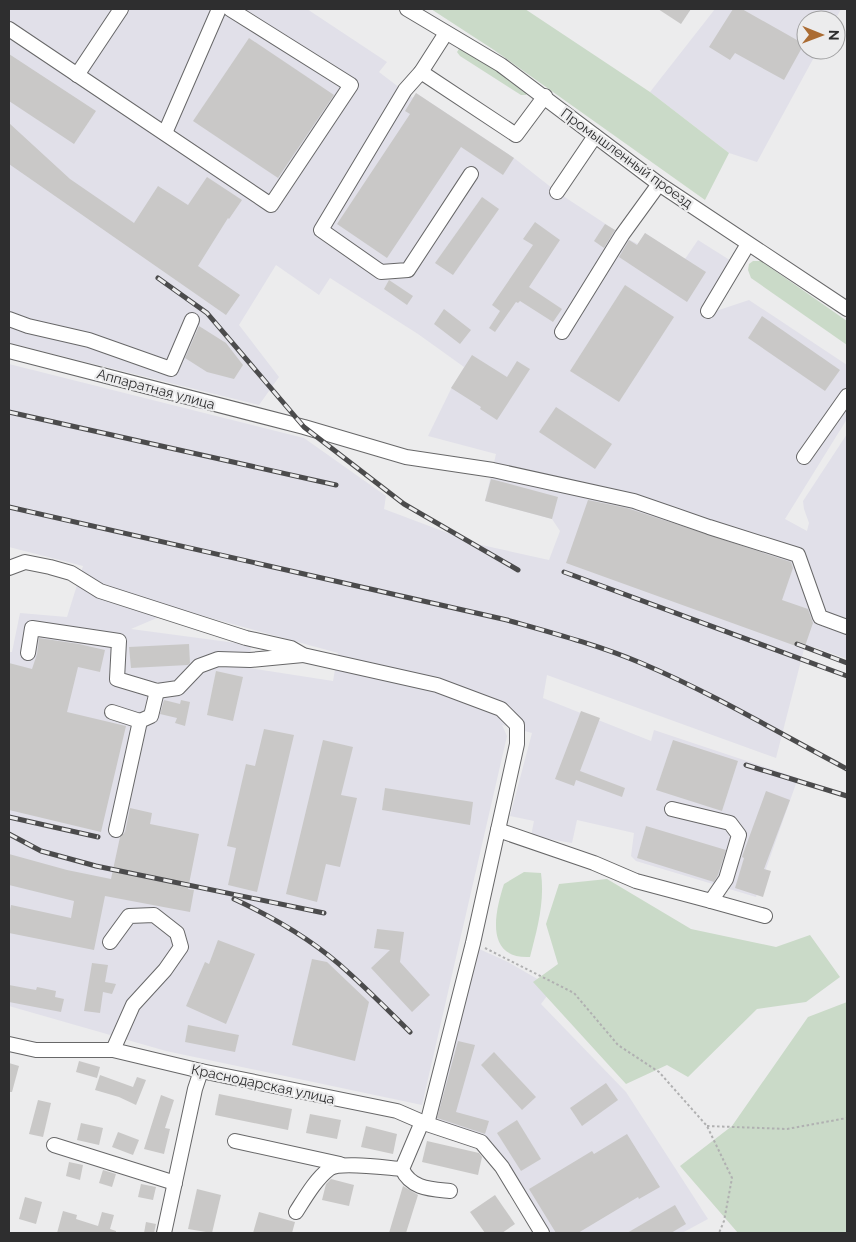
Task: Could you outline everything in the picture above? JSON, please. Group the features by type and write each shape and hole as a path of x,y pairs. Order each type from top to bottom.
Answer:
{"street":[{"path":"77,74 122,9"},
{"path":"165,133 219,9"},
{"path":"9,29 270,204 351,85 230,9"},
{"name":"Промышленный проезд","path":"407,9 501,65 660,184 748,244 846,305"},
{"path":"446,33 421,72 405,90 321,230 381,272 408,270 471,174"},
{"path":"421,72 516,135 544,96"},
{"path":"557,192 595,136"},
{"path":"562,332 622,235 660,184"},
{"path":"708,311 748,244"},
{"path":"9,319 28,326 89,340 171,369 192,320"},
{"name":"Аппаратная улица","path":"9,351 406,456 493,470 634,500 709,527 798,555 820,617 847,627"},
{"path":"804,457 847,396"},
{"path":"9,568 25,562 50,567 71,573 100,591 246,638 291,648 303,655 437,685 501,709 516,725 516,744 473,943 425,1123 402,1169 406,1179 427,1188 450,1191"},
{"path":"28,653 32,628 119,641 117,679 157,691 178,688 199,666 218,659 250,660 303,655"},
{"path":"112,712 140,721 151,716 157,691"},
{"path":"116,830 140,721"},
{"path":"672,809 730,823 739,835 726,879 711,901"},
{"path":"498,830 594,863 636,881 765,916"},
{"path":"110,942 129,916 154,915 177,933 181,947 166,970 133,1005 113,1050"},
{"name":"Краснодарская улица","path":"9,1044 36,1050 113,1050 201,1072 397,1111 425,1123 481,1142 502,1167 542,1233"},
{"path":"164,1233 201,1072"},
{"path":"235,1141 344,1165 402,1169"},
{"path":"54,1145 175,1183"},
{"path":"296,1212 306,1195 330,1168 344,1165"}],"path":[{"path":"473,943 574,993 618,1045 659,1072 707,1126 732,1178 724,1222 719,1233"},
{"path":"707,1126 787,1129 847,1118"}],"shaded area":[{"path":"9,9 307,9 387,62 379,72 413,98 416,93 514,158 557,192 630,240 638,244 645,233 685,259 698,240 736,264 713,312 749,300 847,365 847,419 785,519 807,531 809,523 803,501 847,434 847,659 814,647 804,649 776,758 547,675 543,698 651,741 654,730 798,778 756,897 636,861 631,856 634,833 577,820 572,843 531,836 534,821 510,816 532,733 502,725 507,736 422,1105 166,1051 9,1006 9,652 12,652 20,613 67,617 83,566 9,547 9,364 304,438 386,496 384,509 477,544 549,560 560,531 552,519 485,501 496,454 428,436 464,367 418,334 330,278 319,295 276,265 239,325 279,377 259,405 9,343","holes":["178,609 338,653 333,681 249,668 251,645 131,629"]},
{"path":"715,9 841,9 796,10 796,60 813,60 757,162 729,153 650,92"},
{"path":"477,948 508,962 553,988 541,1004 626,1092 708,1219 682,1233 548,1233 508,1163 487,1137 432,1121"}],"green space":[{"path":"431,9 525,9 650,92 729,153 705,200 494,50"},
{"path":"459,49 463,49 523,85 527,93 526,95 521,95 460,56 457,52"},
{"path":"753,261 761,261 847,321 847,345 751,278 748,270 749,264"},
{"path":"524,872 541,873 542,884 540,916 530,957 515,956 505,950 499,942 496,932 498,908 504,884"},
{"path":"607,879 691,929 776,947 810,935 840,977 806,1002 757,1009 688,1077 667,1065 626,1084 533,982 558,964 546,924 559,884"},
{"path":"847,1002 847,1233 738,1233 680,1166 732,1126 808,1017"}],"building":[{"path":"658,9 691,9 681,24"},
{"path":"733,9 742,9 796,39 796,58 784,80 735,53 730,60 709,47"},
{"path":"249,38 334,95 278,178 193,121"},
{"path":"9,54 96,111 74,144 9,101"},
{"path":"416,93 514,158 503,175 461,147 387,258 337,224 410,114 405,111"},
{"path":"9,123 70,179 134,223 158,186 188,205 207,177 242,200 228,218 198,266 240,295 226,315 9,164"},
{"path":"482,197 499,209 453,275 435,263"},
{"path":"535,222 560,240 529,287 562,309 553,322 520,301 516,302 495,332 489,328 500,311 492,305 533,245 523,239"},
{"path":"605,224 615,230 604,248 594,241"},
{"path":"645,233 706,272 687,302 619,257 629,240 637,245"},
{"path":"389,280 413,296 407,305 384,289"},
{"path":"625,285 674,317 619,402 570,371"},
{"path":"444,309 471,330 460,344 434,324"},
{"path":"762,316 840,370 825,391 748,338"},
{"path":"199,326 226,343 243,365 234,379 207,372 185,358"},
{"path":"472,355 507,377 517,361 530,369 497,420 480,409 481,407 451,388"},
{"path":"556,407 612,444 595,469 539,432"},
{"path":"491,479 558,497 552,519 485,501"},
{"path":"588,500 627,508 791,562 793,568 782,600 808,609 813,623 804,649 566,563"},
{"path":"39,638 105,650 100,672 78,667 67,712 126,726 101,832 9,810 9,663 32,669 37,654"},
{"path":"189,644 190,663 188,665 131,668 129,647"},
{"path":"216,671 243,677 233,721 207,715"},
{"path":"164,700 180,704 181,700 190,702 185,726 175,723 177,718 160,714"},
{"path":"581,711 600,718 580,771 625,788 622,797 576,780 574,786 555,779"},
{"path":"264,729 294,735 257,892 228,885 236,848 227,846 246,764 255,766"},
{"path":"323,740 353,747 341,795 357,798 340,867 326,864 317,902 286,894"},
{"path":"673,740 738,761 722,811 656,790"},
{"path":"385,788 473,802 470,825 382,810"},
{"path":"766,791 790,800 764,869 771,871 763,897 735,888 744,858 742,857"},
{"path":"130,808 152,813 150,824 199,834 188,889 194,890 190,912 105,896 94,950 9,933 11,905 71,918 74,901 9,885 9,854 67,870 111,879 120,837 125,832"},
{"path":"646,826 726,850 714,882 637,858"},
{"path":"377,929 404,932 400,962 430,995 412,1012 371,968 390,950 374,948"},
{"path":"218,940 255,954 226,1024 186,1006 205,962 209,964"},
{"path":"312,959 327,962 369,1002 355,1061 292,1045"},
{"path":"92,963 108,965 105,982 116,984 112,994 103,992 100,1013 84,1011"},
{"path":"9,985 36,990 37,987 56,991 55,997 64,999 61,1012 9,1002"},
{"path":"188,1025 239,1035 235,1052 185,1042"},
{"path":"458,1041 475,1045 456,1112 489,1121 485,1134 437,1118"},
{"path":"494,1052 536,1097 522,1110 481,1065"},
{"path":"79,1061 100,1067 97,1078 76,1072"},
{"path":"9,1063 19,1066 12,1092 9,1092"},
{"path":"100,1075 133,1087 137,1077 146,1080 136,1105 119,1097 95,1090"},
{"path":"606,1083 618,1100 582,1126 570,1108"},
{"path":"219,1094 292,1109 288,1130 215,1115"},
{"path":"161,1095 174,1100 165,1128 170,1129 164,1154 144,1149"},
{"path":"38,1100 51,1103 43,1137 29,1134"},
{"path":"310,1114 341,1120 337,1139 306,1133"},
{"path":"517,1120 541,1159 521,1171 497,1133"},
{"path":"81,1123 103,1128 99,1145 77,1140"},
{"path":"366,1126 397,1134 393,1154 361,1147"},
{"path":"118,1132 139,1140 133,1155 112,1147"},
{"path":"627,1134 660,1187 639,1199 638,1197 578,1233 556,1233 529,1189 592,1151 594,1154"},
{"path":"427,1141 479,1153 482,1157 478,1175 422,1162"},
{"path":"69,1162 83,1165 80,1180 66,1176"},
{"path":"103,1170 116,1174 112,1187 99,1183"},
{"path":"331,1179 354,1185 349,1206 322,1200 326,1184"},
{"path":"141,1184 156,1187 153,1200 138,1197"},
{"path":"403,1186 418,1195 406,1233 389,1233"},
{"path":"197,1189 221,1195 212,1233 188,1229"},
{"path":"495,1195 515,1224 502,1233 485,1233 470,1212"},
{"path":"25,1197 42,1202 36,1224 19,1219"},
{"path":"675,1205 686,1224 671,1233 627,1233"},
{"path":"63,1211 77,1215 76,1219 98,1226 102,1212 114,1215 110,1229 116,1231 116,1233 57,1233"},
{"path":"259,1212 295,1222 292,1233 253,1233"},
{"path":"146,1222 156,1224 154,1233 144,1233"}],"railway":[{"path":"158,278 207,313 304,427 404,504 518,570"},
{"path":"9,412 336,485"},
{"path":"9,507 507,620 575,640 641,663 667,675 719,700 847,769"},
{"path":"564,572 847,676"},
{"path":"797,644 847,663"},
{"path":"746,765 847,796"},
{"path":"9,817 98,837"},
{"path":"9,834 41,851 96,866 324,913"},
{"path":"234,899 265,914 323,951 357,980 410,1032"}]}
